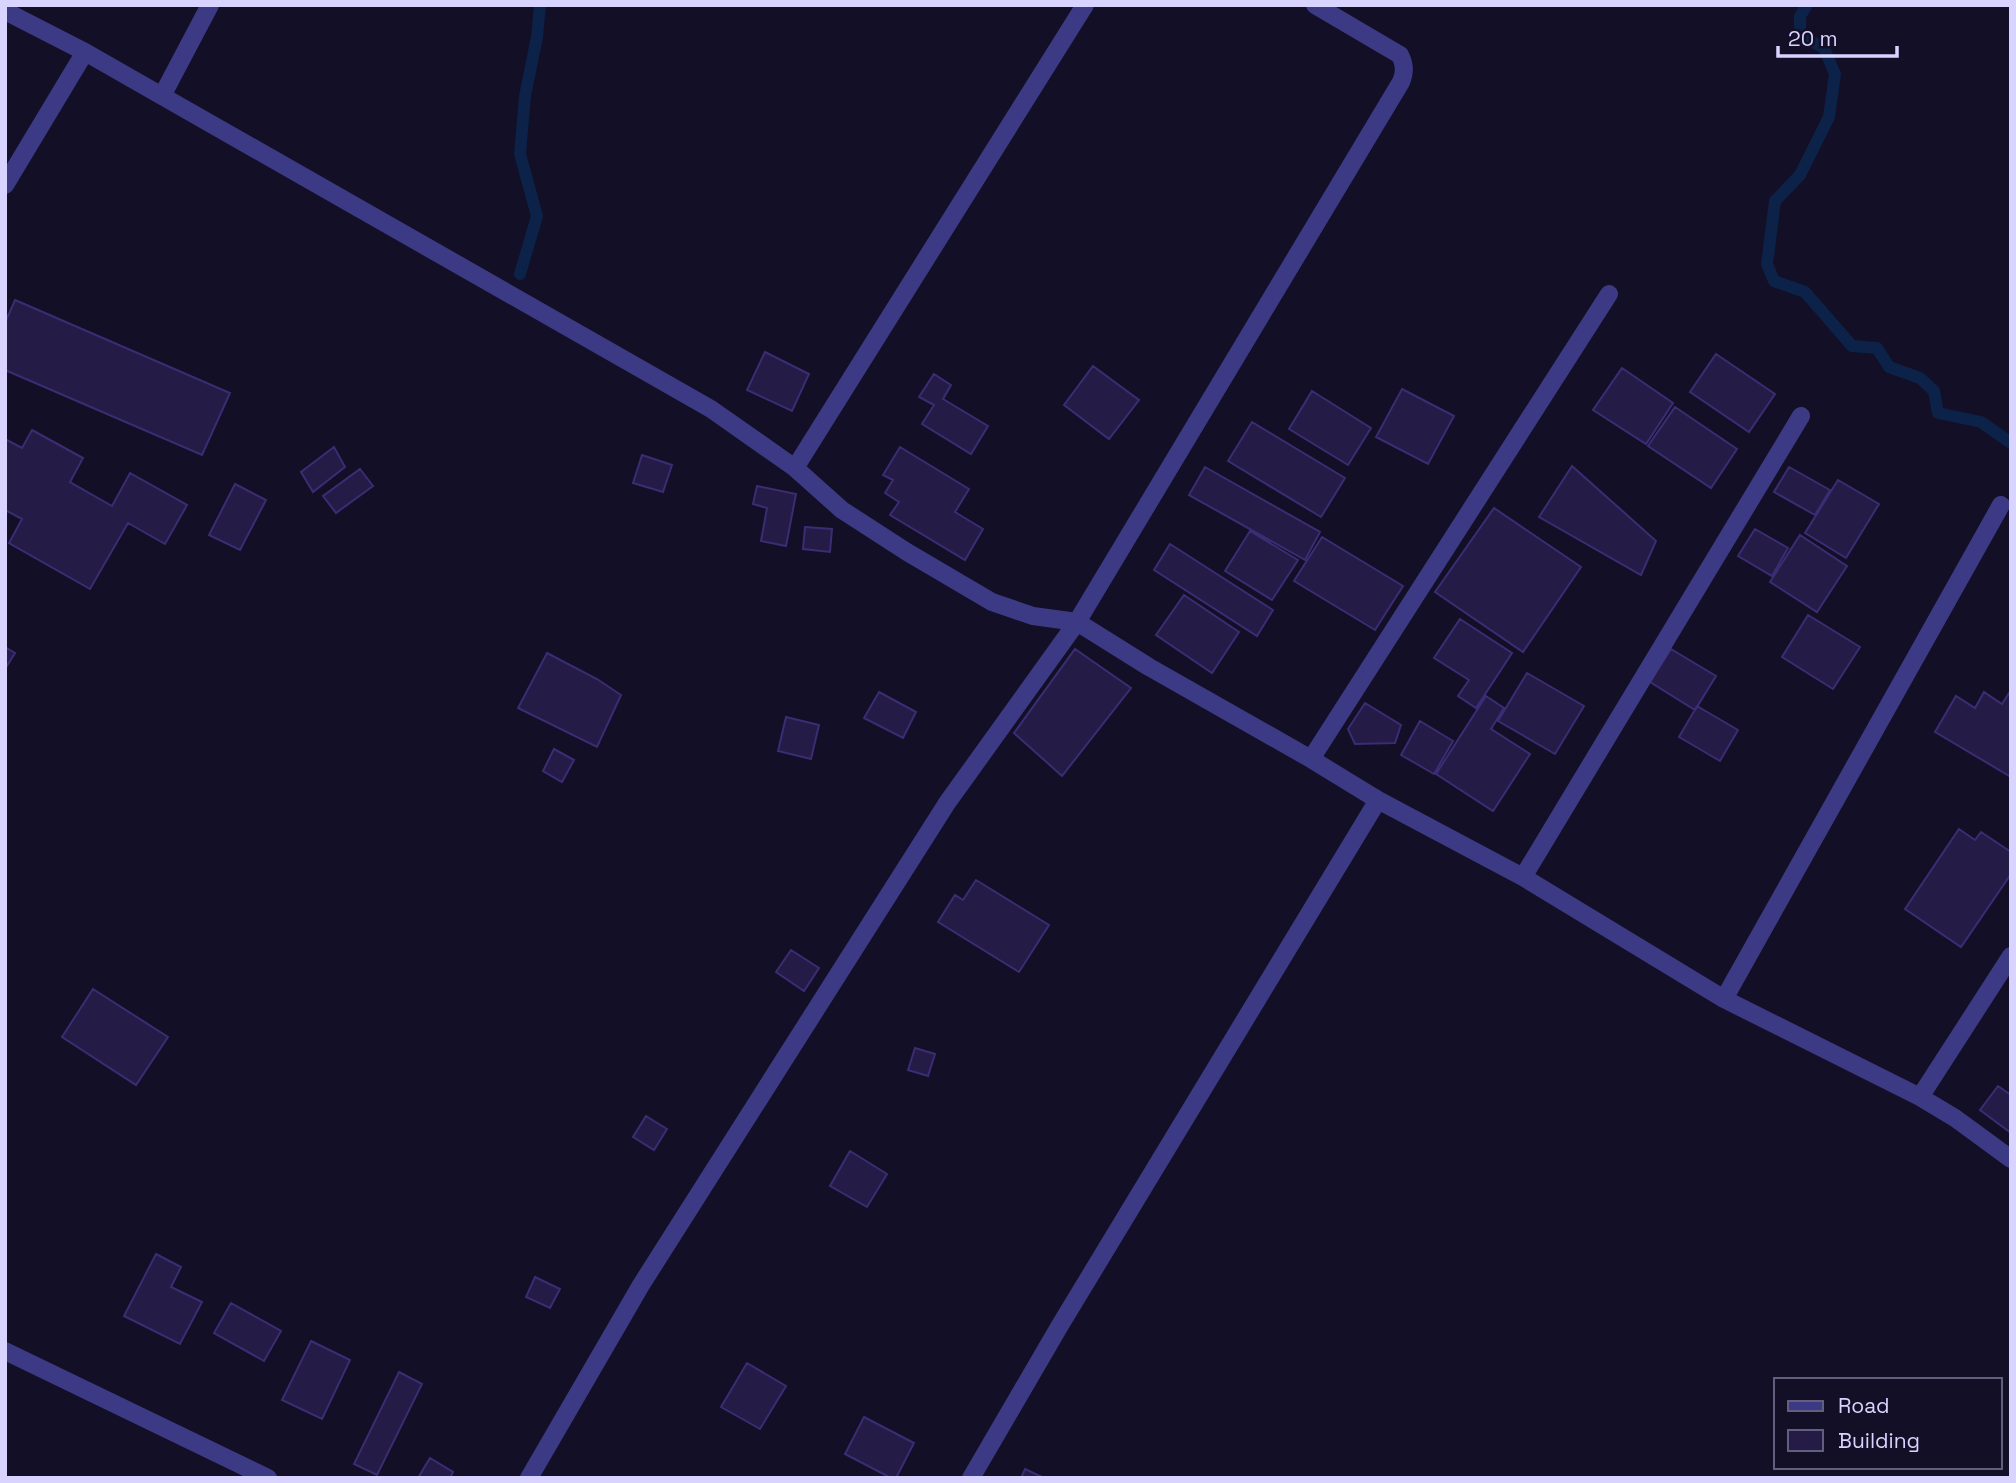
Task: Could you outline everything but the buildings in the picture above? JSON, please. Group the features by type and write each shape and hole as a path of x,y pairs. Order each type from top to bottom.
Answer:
{"street":[{"path":"162,96 210,5"},
{"path":"795,468 1085,5"},
{"path":"529,1478 648,1273 947,803 1077,622 1405,73 1400,55 1315,5"},
{"path":"5,11 85,52 711,409 795,468 842,510 992,602 1033,617 1077,622 1378,800 1523,877 1724,999 1920,1097 1955,1118 2011,1160"},
{"path":"5,185 85,52"},
{"path":"1311,759 1609,294"},
{"path":"1523,877 1801,416"},
{"path":"1724,999 2001,505"},
{"path":"971,1478 1059,1327 1378,800"},
{"path":"1920,1097 2011,956"},
{"path":"5,1351 268,1478"}],"waterway":[{"path":"520,274 537,216 520,154 525,96 537,37 540,5"},
{"path":"1807,5 1800,16 1800,35 1824,48 1835,74 1829,117 1800,175 1775,201 1767,264 1774,281 1805,292 1852,346 1877,348 1889,367 1920,378 1934,391 1938,413 1981,422 2011,443"}]}
